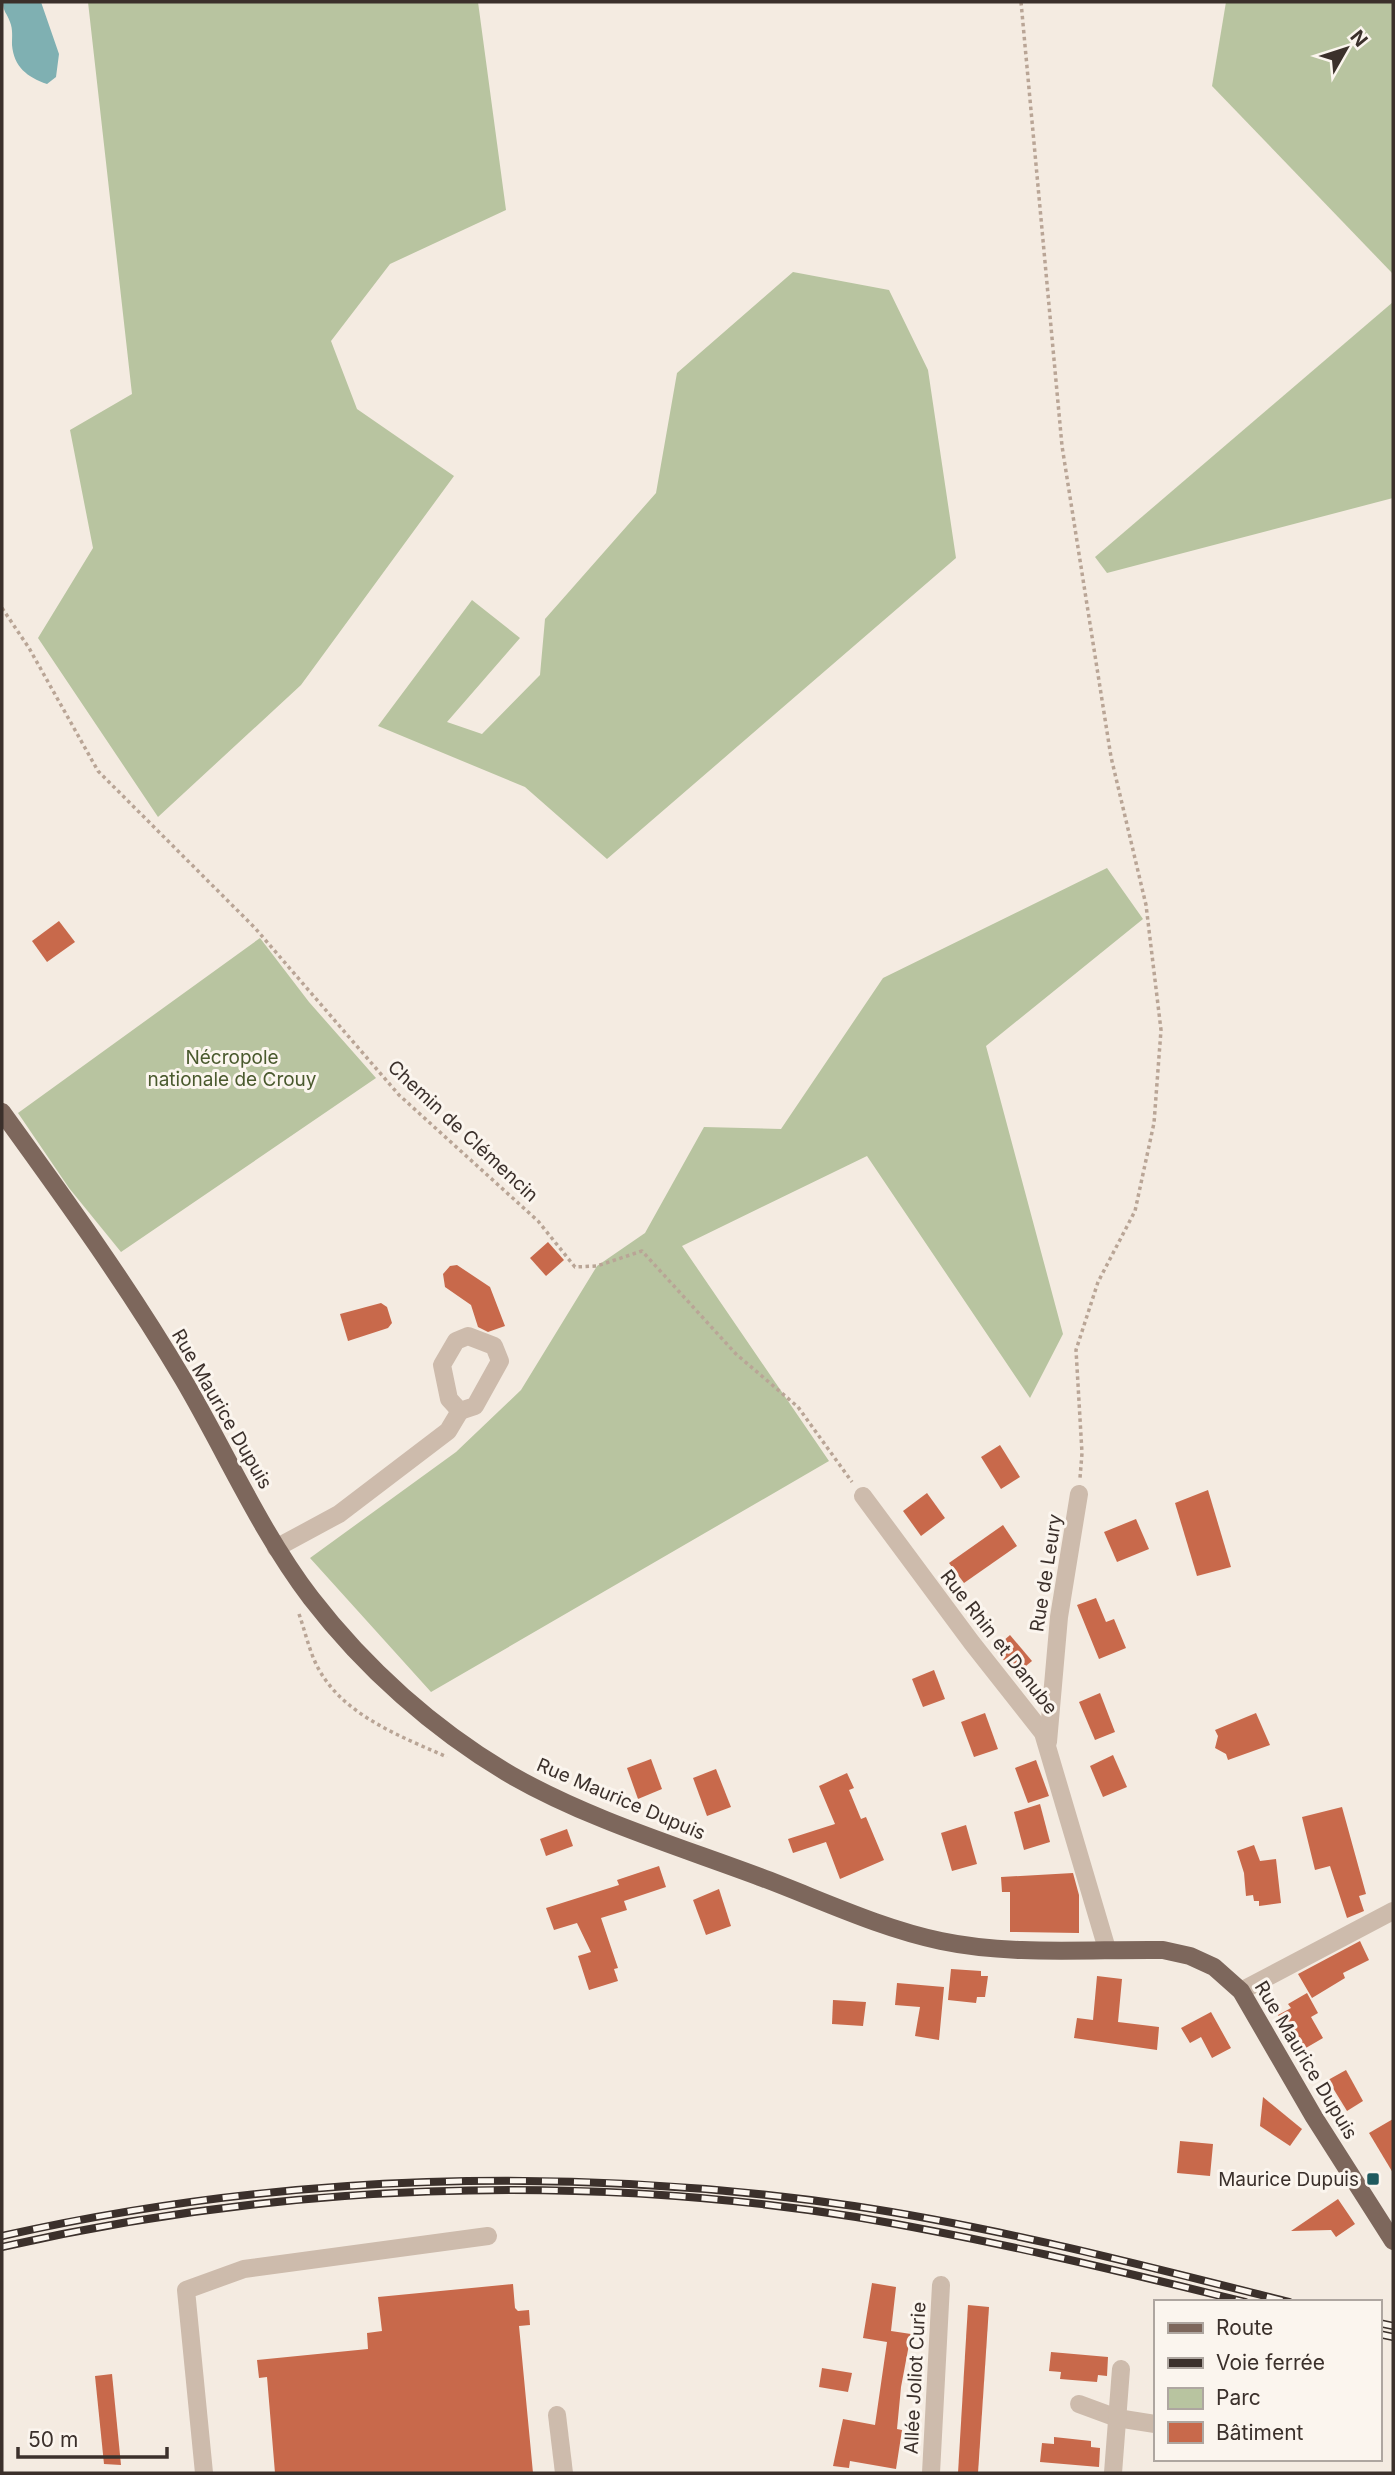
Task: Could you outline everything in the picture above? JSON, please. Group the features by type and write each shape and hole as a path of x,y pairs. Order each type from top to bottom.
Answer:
{"main road":[{"name":"Rue Maurice Dupuis","path":"2,1112 106,1256 183,1379 276,1548 311,1598 355,1650 446,1731 513,1776 610,1820 918,1935 992,1947 1177,1952 1214,1967 1241,1991 1314,2117 1393,2241"}],"street":[{"path":"276,1548 340,1514 447,1430 460,1411"},
{"name":"Rue de Leury","path":"1048,1742 1059,1617 1079,1494"},
{"name":"Rue Rhin et Danube","path":"863,1496 972,1643 1037,1722 1048,1742 1107,1949"},
{"path":"1241,1991 1393,1911"},
{"path":"204,2473 186,2290 244,2270 488,2236"},
{"name":"Allée Joliot Curie","path":"931,2473 942,2285"},
{"path":"1112,2473 1121,2369"},
{"path":"1079,2404 1117,2418 1154,2424"},
{"path":"557,2415 564,2473"}],"path":[{"path":"1021,2 1062,446 1111,757 1146,905 1161,1030 1154,1123 1135,1211 1098,1282 1076,1350 1082,1453 1079,1494"},
{"name":"Chemin de Clémencin","path":"2,608 29,648 98,771 255,929 399,1095 538,1221 575,1267 597,1266 642,1251 736,1354 797,1407 863,1496"}],"green space":[{"path":"88,2 478,2 506,210 390,264 331,341 357,409 454,476 301,685 158,817 38,638 93,548 70,430 132,394"},
{"path":"1226,2 1393,2 1393,274 1212,86"},
{"path":"793,272 889,290 928,370 956,558 607,859 525,787 378,726 472,600 520,638 447,722 482,734 540,675 545,619 656,493 677,373"},
{"path":"1393,302 1393,498 1107,573 1095,557"},
{"path":"1107,868 1143,919 986,1046 1063,1334 1030,1398 867,1156 682,1246 829,1461 431,1692 310,1558 456,1452 521,1390 597,1266 645,1233 704,1127 781,1129 883,978"},
{"name":"Nécropole nationale de Crouy","path":"260,938 309,1002 376,1078 121,1252 69,1188 18,1113"}],"water":[{"path":"3,2 41,2 59,54 56,77 47,84 33,78 19,65 13,53 12,27"}],"building":[{"path":"59,921 75,942 47,962 32,941"},
{"path":"548,1242 564,1260 546,1276 530,1258"},
{"path":"457,1265 490,1287 505,1326 488,1332 478,1327 471,1305 445,1287 443,1274 450,1266"},
{"path":"381,1303 387,1307 392,1323 388,1328 348,1341 340,1314"},
{"path":"1000,1445 1020,1477 1001,1489 981,1457"},
{"path":"1208,1490 1231,1567 1197,1576 1175,1503"},
{"path":"927,1493 945,1518 921,1536 903,1511"},
{"path":"1136,1519 1149,1549 1117,1562 1104,1532"},
{"path":"1003,1525 1017,1546 964,1583 949,1563"},
{"path":"1096,1598 1106,1622 1114,1619 1126,1648 1099,1659 1077,1605"},
{"path":"1010,1635 1032,1661 1016,1674 994,1649"},
{"path":"934,1670 945,1699 923,1707 912,1679"},
{"path":"1100,1693 1115,1732 1095,1740 1079,1702"},
{"path":"985,1713 998,1749 974,1757 961,1722"},
{"path":"1256,1713 1270,1745 1228,1760 1226,1754 1215,1748 1218,1736 1215,1730"},
{"path":"1113,1755 1127,1787 1103,1797 1090,1766"},
{"path":"651,1759 662,1789 638,1799 627,1768"},
{"path":"1036,1760 1049,1796 1028,1803 1015,1768"},
{"path":"716,1769 731,1807 707,1816 693,1778"},
{"path":"847,1773 854,1788 849,1790 861,1819 866,1817 884,1860 840,1879 826,1842 793,1853 788,1839 835,1824 819,1786"},
{"path":"1040,1804 1050,1842 1024,1850 1014,1812"},
{"path":"1342,1807 1366,1894 1359,1896 1364,1911 1347,1918 1330,1866 1315,1870 1302,1817"},
{"path":"966,1825 977,1864 952,1871 941,1833"},
{"path":"567,1829 573,1846 546,1856 540,1839"},
{"path":"1254,1845 1260,1861 1276,1859 1281,1903 1259,1906 1259,1901 1254,1901 1253,1895 1246,1896 1244,1873 1237,1851"},
{"path":"659,1866 666,1887 624,1901 627,1910 601,1918 618,1968 614,1969 618,1981 589,1990 578,1956 591,1952 577,1923 554,1930 546,1908 619,1885 617,1880"},
{"path":"1073,1873 1079,1895 1079,1933 1010,1932 1010,1892 1002,1892 1001,1877"},
{"path":"719,1889 731,1926 706,1935 693,1900"},
{"path":"1360,1941 1369,1960 1343,1973 1345,1978 1312,1998 1298,1974"},
{"path":"951,1969 981,1971 981,1976 988,1976 985,1997 977,1997 976,2003 948,2000"},
{"path":"1097,1976 1122,1979 1118,2022 1159,2027 1157,2050 1074,2038 1077,2018 1093,2020"},
{"path":"897,1983 944,1987 939,2040 915,2036 920,2007 895,2005"},
{"path":"1307,1993 1318,2013 1311,2017 1323,2038 1299,2052 1278,2015 1291,2008 1288,2004"},
{"path":"833,2000 866,2002 863,2026 832,2024"},
{"path":"1211,2012 1231,2048 1212,2058 1201,2037 1190,2043 1181,2028"},
{"path":"1346,2070 1363,2101 1347,2111 1328,2080"},
{"path":"1263,2097 1302,2129 1290,2146 1260,2126"},
{"path":"1393,2119 1393,2173 1369,2133"},
{"path":"1180,2141 1213,2144 1210,2176 1177,2173"},
{"path":"1338,2199 1355,2224 1336,2237 1331,2230 1291,2231"},
{"path":"872,2283 896,2287 891,2331 911,2334 901,2387 897,2429 902,2430 896,2469 850,2461 849,2468 833,2466 843,2419 875,2425 887,2342 863,2338"},
{"path":"513,2284 515,2308 518,2311 529,2310 530,2325 519,2326 533,2473 275,2473 267,2377 259,2378 257,2360 368,2349 367,2333 382,2331 378,2297"},
{"path":"968,2305 989,2307 978,2473 958,2473"},
{"path":"1051,2352 1108,2357 1107,2376 1098,2375 1097,2382 1060,2379 1061,2372 1049,2371"},
{"path":"822,2368 852,2373 848,2392 819,2387"},
{"path":"112,2374 121,2465 104,2464 95,2376"},
{"path":"1054,2437 1091,2441 1091,2447 1100,2448 1099,2467 1040,2462 1042,2443 1054,2444"}],"railway":[{"path":"2,2236 107,2215 213,2199 320,2188 427,2182 534,2181 641,2185 748,2193 909,2215 1073,2249 1281,2300"},
{"path":"2,2247 213,2209 320,2198 535,2190 643,2194 750,2203 856,2217 1051,2256 1237,2300"},
{"path":"1381,2323 1393,2326"},
{"path":"1381,2334 1393,2337"}],"place":[{"name":"Maurice Dupuis","path":"1373,2179"}]}
